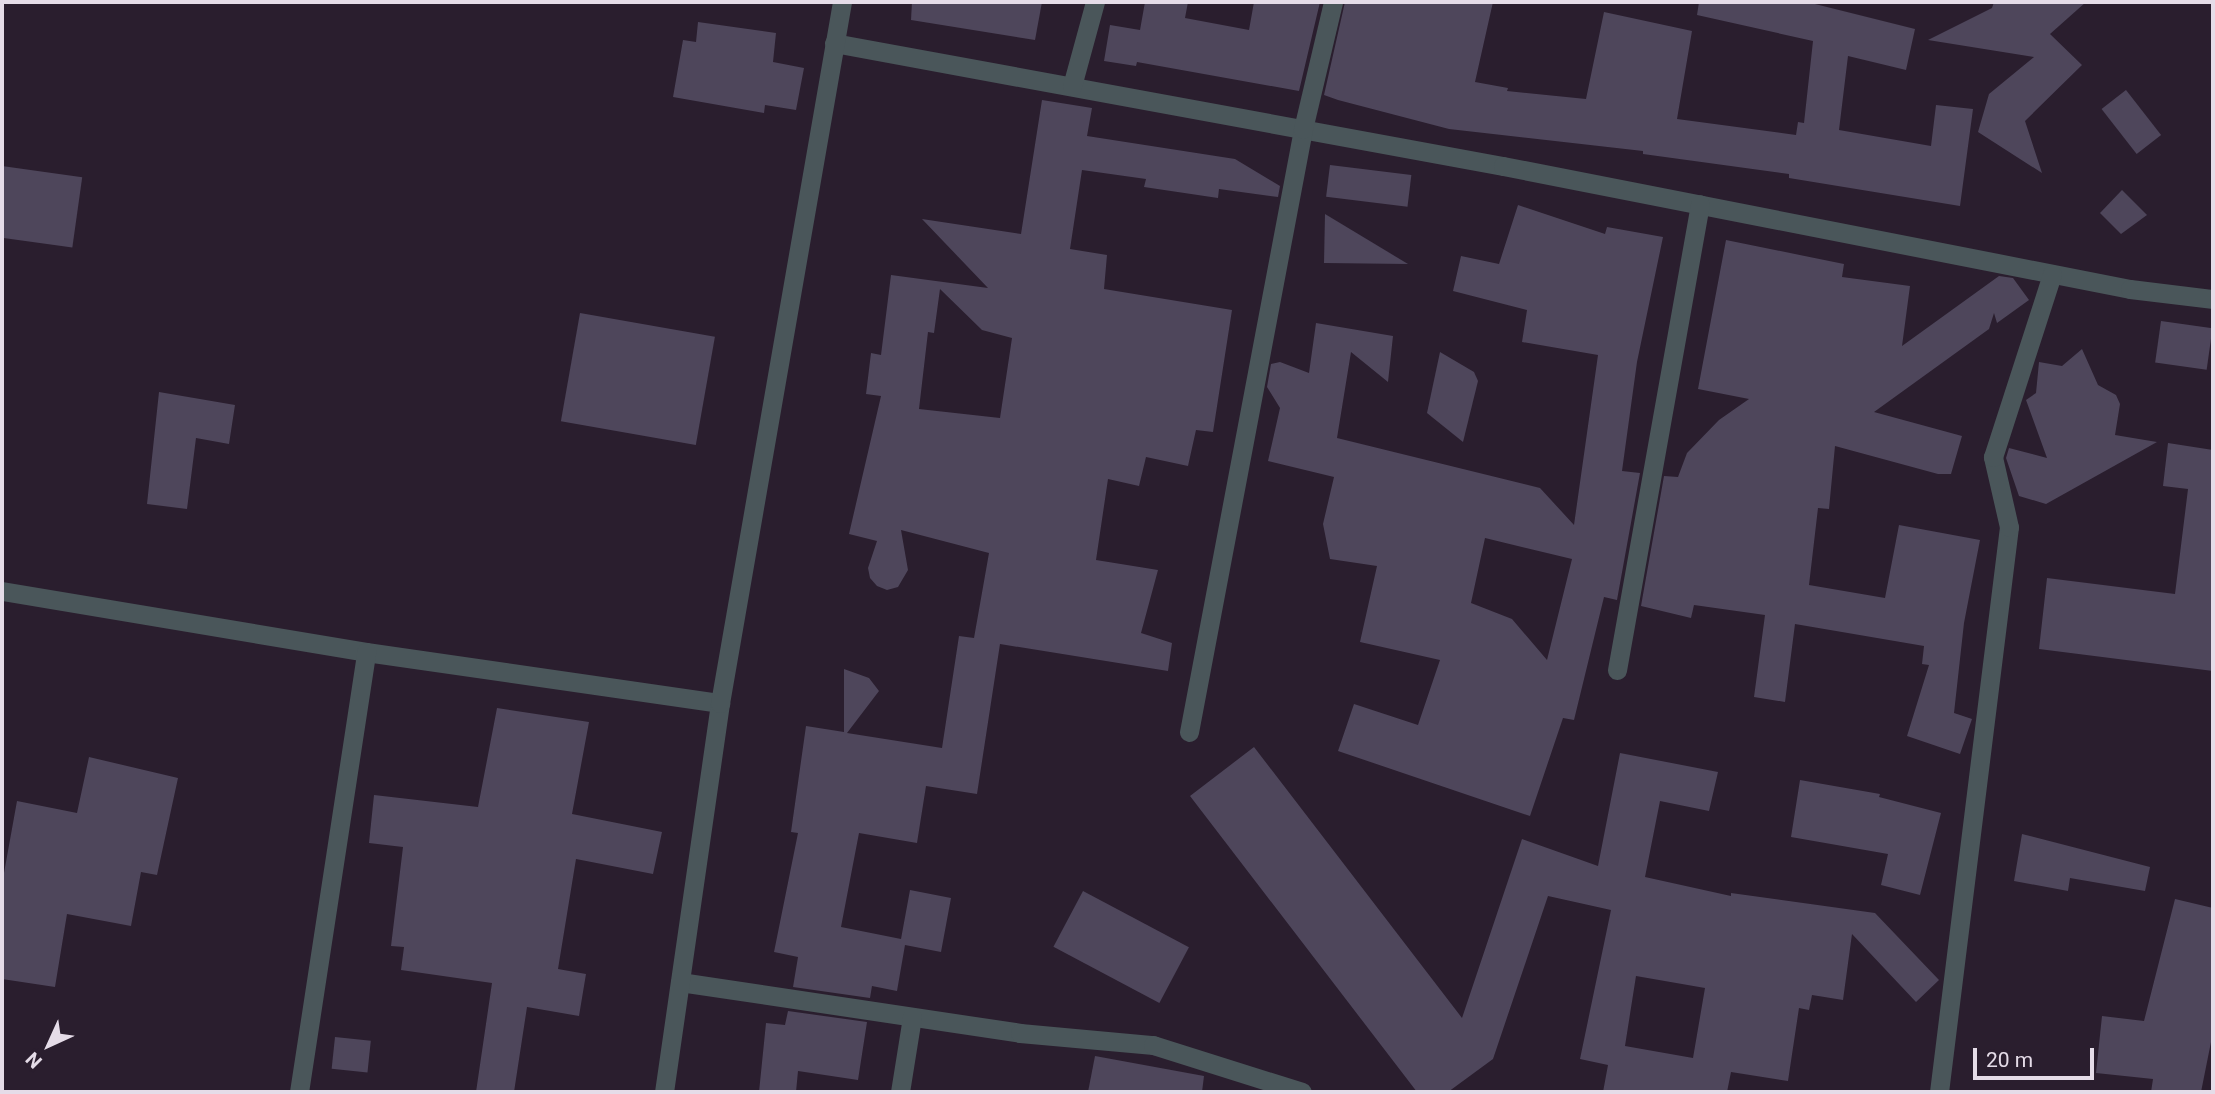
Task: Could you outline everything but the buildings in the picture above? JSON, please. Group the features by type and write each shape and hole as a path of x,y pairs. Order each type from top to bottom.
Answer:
{"street":[{"path":"664,1092 720,703 842,2"},
{"path":"1072,86 1095,2"},
{"path":"1189,732 1303,129 1334,2"},
{"path":"834,43 1700,204 2130,289 2213,299"},
{"path":"1617,670 1700,204"},
{"path":"1939,1092 2009,527 1993,457 2052,274"},
{"path":"2,591 366,652 720,703"},
{"path":"299,1092 366,652"},
{"path":"680,982 1020,1033 1153,1045 1302,1092"},
{"path":"900,1092 912,1017"}]}
